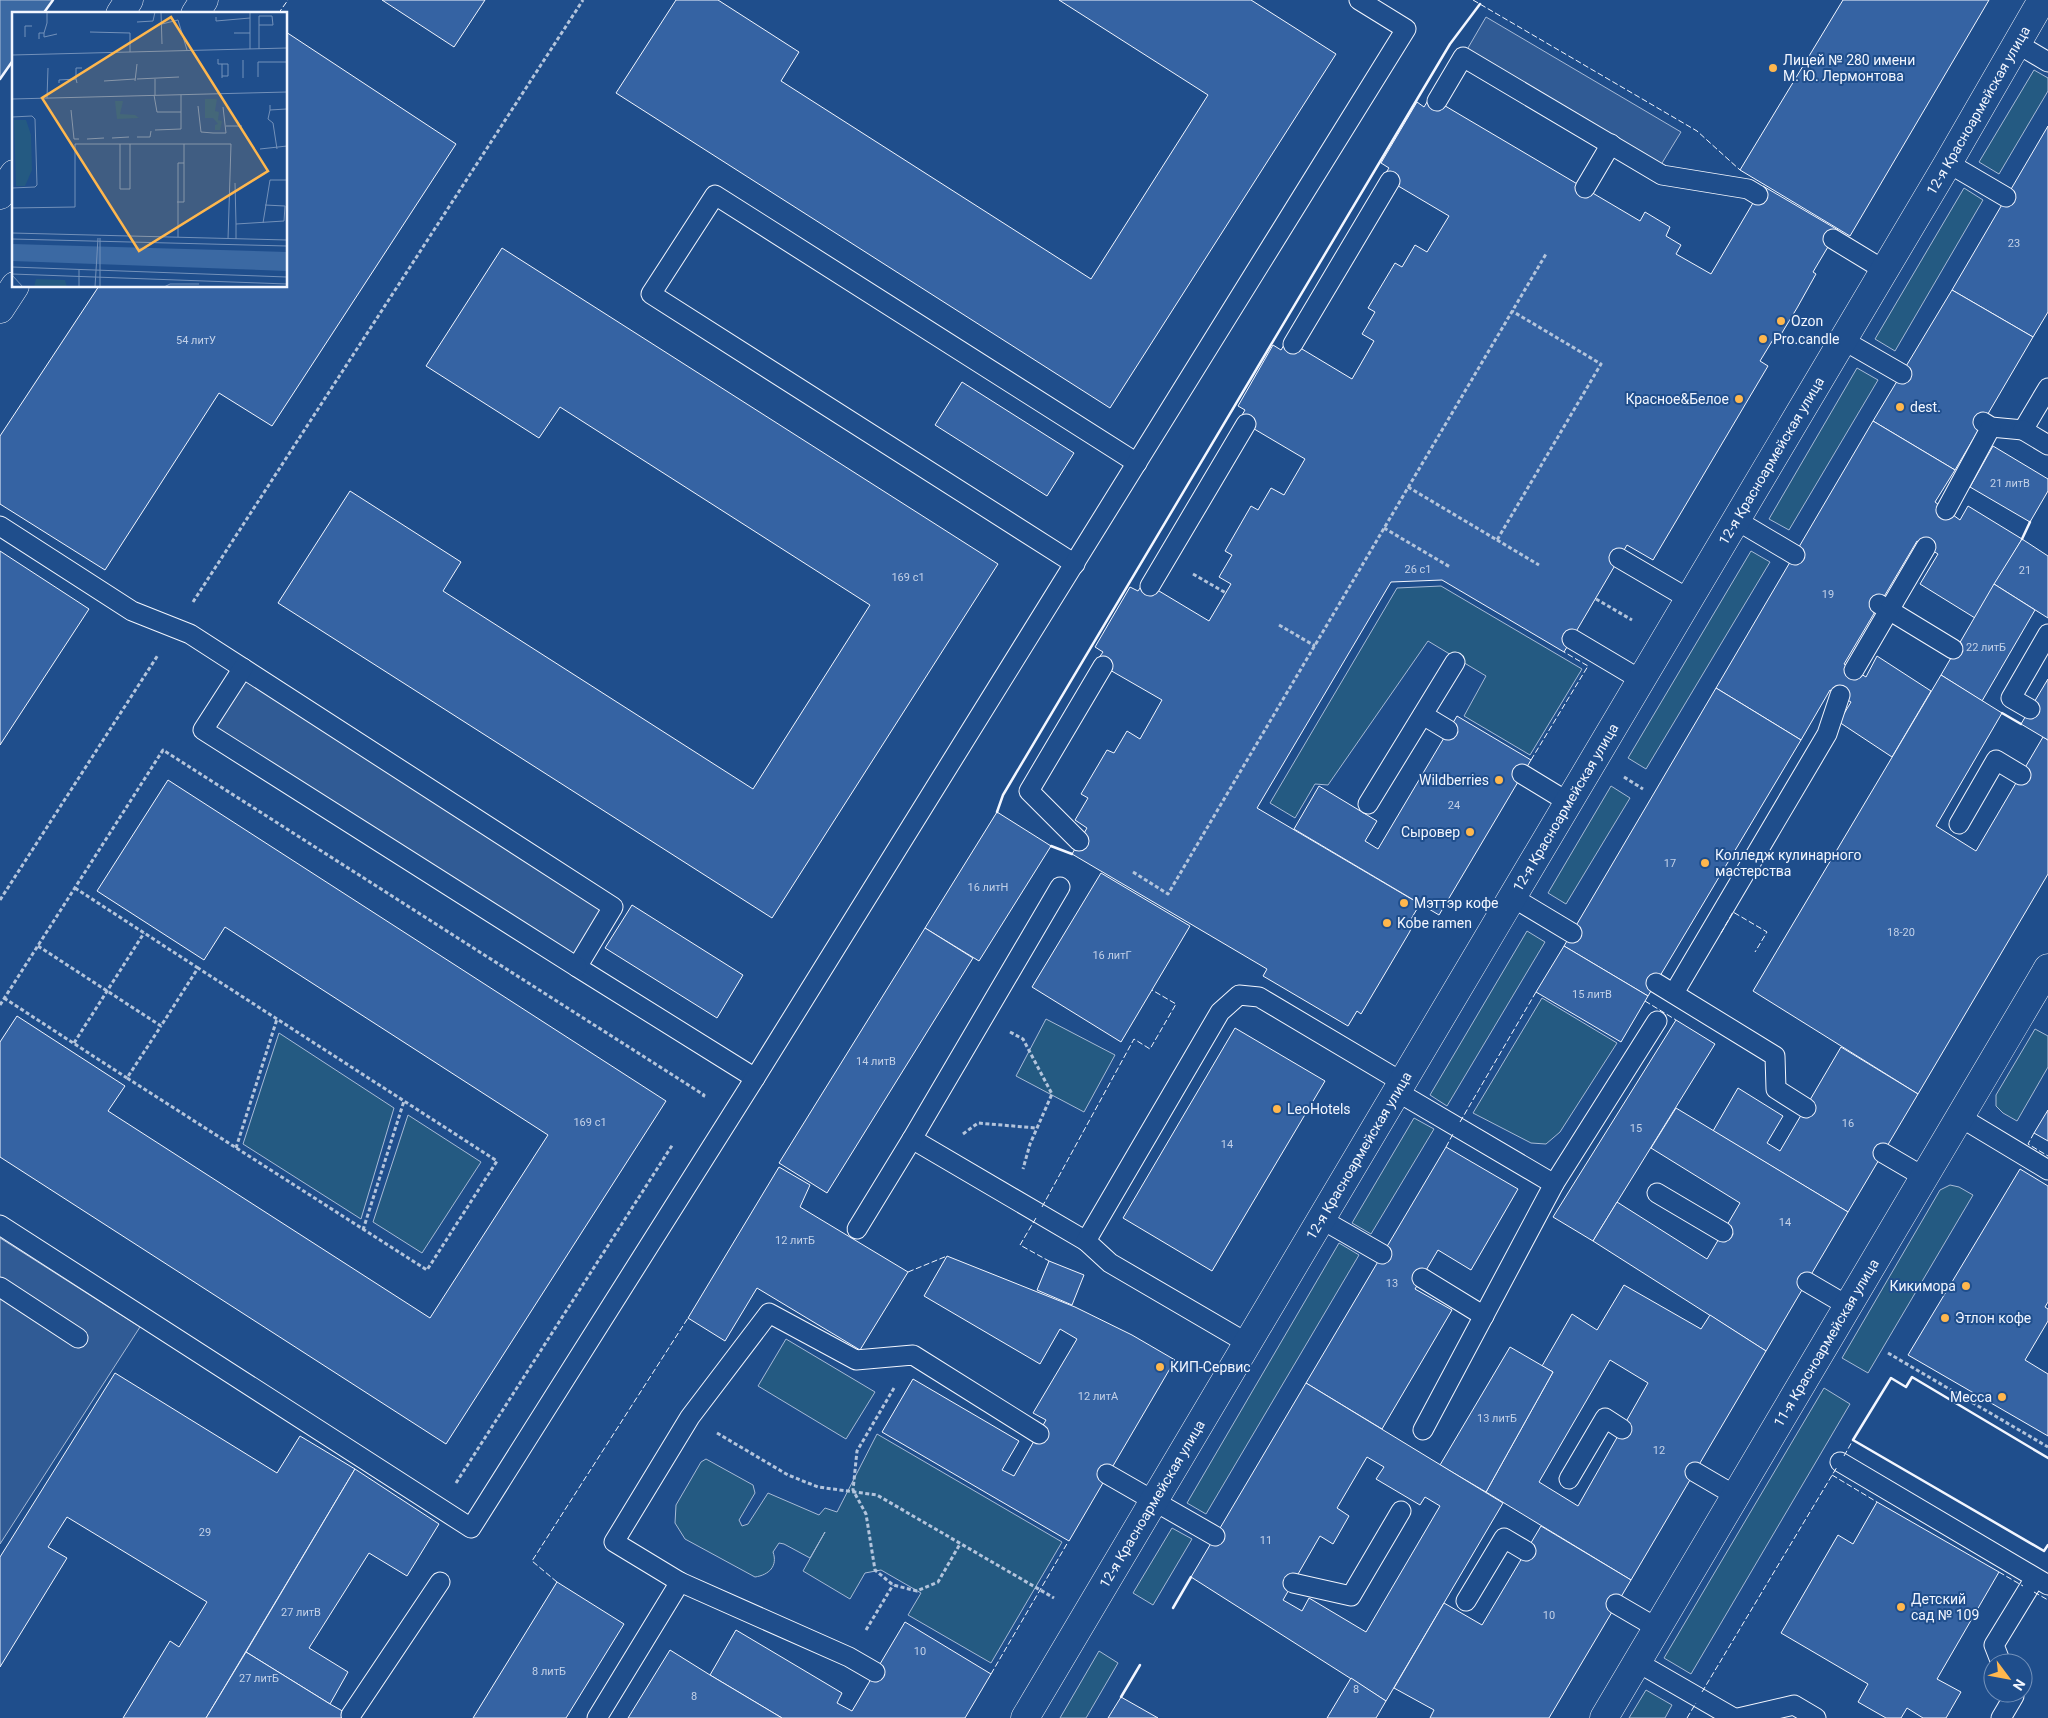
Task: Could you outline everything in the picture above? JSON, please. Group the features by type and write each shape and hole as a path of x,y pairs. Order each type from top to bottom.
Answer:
{"street":[{"path":"121,12 129,0"},
{"path":"196,12 204,0"},
{"name":"12-я Красноармейская улица","path":"1025,1718 1948,163 2042,0"},
{"path":"0,195 12,177"},
{"path":"0,309 14,288"},
{"name":"11-я Красноармейская улица","path":"1604,1718 2048,968"}],"lane":[{"path":"0,1225 471,1528 755,1078 1406,30 1359,0"},
{"path":"2016,43 2048,62"},
{"path":"1437,101 1463,57 1662,174 1748,189 1758,195"},
{"path":"1585,188 1611,144"},
{"path":"1948,163 2006,197"},
{"path":"1293,344 1390,181"},
{"path":"1074,564 651,294 715,195 1136,463"},
{"path":"1832,239 1884,270"},
{"path":"1843,340 1902,374"},
{"path":"2023,430 2048,388"},
{"path":"1150,586 1246,424"},
{"path":"1946,510 1987,424 2023,430 2048,445"},
{"path":"1736,520 1795,555"},
{"path":"0,526 132,611 190,634 613,907 577,967"},
{"path":"1854,670 1884,607 1926,547"},
{"path":"1620,558 1689,599"},
{"path":"1884,607 1953,649"},
{"path":"2030,709 2011,698 2048,634"},
{"path":"1572,639 1641,680"},
{"path":"1368,804 1455,662"},
{"path":"1079,841 1029,791 1103,666"},
{"path":"243,668 204,730 755,1078"},
{"path":"1674,993 1826,734 1840,695"},
{"path":"1422,715 1448,730"},
{"path":"1959,824 1996,760 2021,775"},
{"path":"1522,774 1568,802"},
{"path":"857,1229 1060,887"},
{"path":"1512,898 1572,933"},
{"path":"1656,983 1776,1056 1776,1089 1806,1108"},
{"path":"1086,1241 1220,1012 1239,995 1259,997 1554,1184"},
{"path":"1422,1430 1554,1184 1657,1021"},
{"path":"1960,1117 2048,1170"},
{"path":"912,1139 1086,1241 1110,1262 1247,1343"},
{"path":"1883,1153 1924,1177"},
{"path":"1657,1193 1723,1232"},
{"path":"1322,1219 1382,1254"},
{"path":"1422,1278 1484,1316"},
{"path":"1807,1282 1848,1306"},
{"path":"0,1287 78,1338"},
{"path":"876,1672 849,1657 680,1582 614,1542 690,1417 769,1313 856,1360 913,1355 1039,1434"},
{"path":"1569,1479 1604,1418 1622,1429"},
{"path":"1840,1462 2041,1581 1994,1646 1997,1653"},
{"path":"1695,1472 1736,1496"},
{"path":"1107,1474 1215,1536"},
{"path":"1293,1582 1351,1596 1401,1511"},
{"path":"1466,1601 1504,1538 1526,1551"},
{"path":"351,1716 440,1582"},
{"path":"598,1718 680,1582"},
{"path":"1616,1604 1657,1628"},
{"path":"1637,1662 1736,1718 1794,1705 1816,1718"},
{"path":"2001,1718 2010,1703"}],"path":[{"path":"0,900 583,0"},
{"path":"1133,872 1168,894 1546,254"},
{"path":"1497,540 1602,364 1512,311"},
{"path":"1408,487 1539,565"},
{"path":"1384,528 1450,567"},
{"path":"1167,558 1226,593"},
{"path":"1596,599 1632,620"},
{"path":"1279,625 1315,646"},
{"path":"0,1005 164,750 704,1095 699,1103"},
{"path":"1616,773 1643,788"},
{"path":"4,998 427,1270 497,1161 74,888"},
{"path":"74,1043 144,933"},
{"path":"38,946 161,1026"},
{"path":"127,1078 198,968"},
{"path":"984,1016 1023,1039 1052,1094 1036,1128 1025,1165 1008,1195"},
{"path":"236,1148 277,1019"},
{"path":"363,1230 404,1101"},
{"path":"948,1160 963,1133 978,1124 1036,1128"},
{"path":"452,1489 678,1137"},
{"path":"1888,1353 2048,1447"},
{"path":"913,1355 857,1450 853,1490 866,1514 875,1570 893,1585 917,1591 938,1582 960,1544"},
{"path":"690,1417 788,1475 818,1487 853,1490 876,1495 1054,1598"},
{"path":"849,1657 893,1585"}],"shaded area":[{"path":"0,0 53,0 44,12 12,12 12,62 0,79"},
{"path":"1486,17 1681,132 1659,168 1465,53"},
{"path":"2034,70 2048,78 2048,91 1999,174 1979,162"},
{"path":"1964,188 1983,200 1895,351 1875,339"},
{"path":"1857,368 1878,380 1789,530 1769,519"},
{"path":"1751,551 1770,562 1646,769 1628,758"},
{"path":"1441,586 1582,669 1530,755 1464,716 1486,676 1428,641 1328,785 1315,784 1295,818 1270,803 1397,588"},
{"path":"245,676 609,906 576,959 212,729"},
{"path":"1611,786 1630,798 1566,904 1548,893"},
{"path":"1527,931 1545,942 1447,1106 1430,1095"},
{"path":"1542,998 1617,1043 1560,1132 1546,1144 1531,1143 1473,1113"},
{"path":"1046,1019 1115,1055 1084,1112 1016,1076"},
{"path":"2035,1029 2048,1036 2048,1067 2017,1121 2003,1113 1996,1106 1996,1095"},
{"path":"279,1033 394,1108 361,1219 243,1144"},
{"path":"408,1115 481,1162 422,1253 373,1222"},
{"path":"1414,1118 1434,1129 1371,1234 1352,1223"},
{"path":"1950,1185 1959,1187 1973,1195 1868,1373 1842,1358 1940,1190"},
{"path":"0,1238 140,1327 0,1544"},
{"path":"1339,1243 1359,1255 1206,1514 1187,1503"},
{"path":"786,1339 875,1392 846,1439 758,1386"},
{"path":"1824,1388 1850,1404 1691,1674 1664,1658"},
{"path":"877,1434 1062,1542 991,1663 908,1615 921,1593 881,1570 865,1573 850,1599 803,1571 825,1532 810,1558 779,1543 773,1552 774,1562 771,1569 755,1577 685,1539 675,1523 676,1505 701,1462 706,1459 753,1485 755,1493 739,1520 742,1526 748,1524 768,1493 819,1515 825,1508 837,1512"},
{"path":"1172,1528 1192,1539 1153,1605 1133,1593"},
{"path":"1099,1651 1118,1663 1086,1718 1060,1718"},
{"path":"1646,1690 1672,1705 1665,1718 1629,1718"}],"building":[{"path":"382,0 485,0 454,47"},
{"path":"676,0 718,0 799,52 781,81 1091,279 1208,95 1059,0 1251,0 1336,54 1110,408 616,93"},
{"path":"1843,0 1989,0 1850,236 1740,170"},
{"path":"288,33 456,144 272,426 219,393 105,570 0,504 0,436 98,288 288,288"},
{"path":"1430,97 1640,221 1645,212 1670,227 1666,236 1681,245 1676,254 1711,274 1763,186 1838,230 1813,272 1816,274 1797,308 1777,341 1774,338 1760,361 1768,366 1653,560 1627,545 1564,652 1442,580 1391,582 1257,808 1420,904 1411,919 1415,921 1409,933 1361,1014 1357,1011 1348,1026 1263,976 1267,969 1072,854 1087,828 1075,820 1088,798 1081,794 1107,750 1114,753 1127,731 1140,739 1162,700 1096,662 1103,652 1095,647 1130,587 1138,591 1144,582 1209,621 1231,584 1219,577 1232,555 1225,551 1251,506 1258,510 1271,488 1284,495 1305,459 1239,420 1245,410 1238,406 1273,345 1281,350 1287,340 1352,379 1374,341 1362,334 1375,312 1368,308 1395,263 1402,267 1415,245 1427,252 1449,216 1383,177 1389,168 1381,163 1417,102 1424,107"},
{"path":"2048,126 2048,312 2033,337 1952,290"},
{"path":"502,248 998,564 772,918 278,603 350,491 461,562 443,591 753,789 870,605 560,407 539,438 426,366"},
{"path":"1952,290 2033,337 1955,470 1873,421"},
{"path":"962,382 1074,453 1047,496 935,425"},
{"path":"1873,421 1955,470 1935,502 1960,520 1968,506 2022,539 1975,618 1920,584 1938,554 1917,541 1844,664 1866,677 1877,656 1931,691 1892,757 1839,722 1851,702 1830,690 1801,740 1716,688"},
{"path":"1993,446 2048,479 2048,491 2030,522 1970,487"},
{"path":"2022,539 2048,556 2048,618 1994,584"},
{"path":"0,551 89,609 0,745"},
{"path":"1994,584 2035,610 1982,701 1941,675"},
{"path":"1941,675 2002,713 1936,826 1976,851 2043,737 2048,740 2048,874 1918,1094 1753,991"},
{"path":"2048,679 2048,740 2021,724"},
{"name":"Колледж кулинарного мастерства","path":"1716,688 1801,740 1648,996 1564,946"},
{"path":"1457,716 1531,760 1439,915 1294,829 1319,786 1377,821 1365,841 1378,849"},
{"path":"168,780 666,1101 446,1444 0,1157 0,1042 17,1016 125,1086 108,1111 430,1318 548,1135 225,927 204,960 97,891"},
{"path":"997,812 1051,846 979,961 925,928"},
{"path":"1101,873 1190,926 1121,1042 1032,987"},
{"path":"632,905 743,975 717,1018 605,948"},
{"path":"925,928 973,958 827,1193 779,1163"},
{"path":"1564,946 1648,996 1621,1042 1536,992"},
{"path":"1676,1020 1715,1044 1593,1241 1553,1217"},
{"path":"1235,1028 1325,1081 1212,1271 1123,1218"},
{"path":"1841,1047 1918,1094 1848,1212 1713,1131 1738,1088 1783,1116 1767,1143 1780,1151"},
{"path":"1676,1108 1848,1212 1766,1351 1593,1241 1617,1202 1707,1259 1740,1203 1651,1148"},
{"path":"2048,1110 2048,1141 2034,1133"},
{"path":"1446,1147 1518,1189 1471,1270 1438,1250 1415,1289 1452,1310 1382,1429 1306,1383"},
{"path":"779,1167 810,1185 800,1207 908,1272 860,1350 757,1288 725,1341 688,1318"},
{"path":"2020,1169 2048,1186 2048,1302 2045,1307 2048,1309 2048,1321 2025,1360 2048,1374 2048,1436 1908,1355"},
{"path":"947,1256 1075,1307 1132,1335 1175,1360 1069,1541 882,1432 913,1379 1019,1441 1002,1470 1014,1476 1046,1420 1033,1413 1077,1339 1060,1329 1040,1364 924,1296"},
{"path":"1049,1261 1084,1275 1072,1305 1037,1290"},
{"path":"1624,1285 1701,1329 1710,1315 1766,1351 1631,1580 1486,1492 1553,1372 1542,1366 1572,1314 1597,1330","holes":["1610,1360 1648,1383 1578,1506 1539,1482"]},
{"path":"1510,1347 1553,1372 1486,1492 1440,1465"},
{"path":"115,1373 277,1473 300,1436 355,1469 206,1718 123,1718 170,1641 179,1647 207,1602 67,1517 48,1547 67,1558 0,1667 0,1557"},
{"path":"1306,1383 1503,1503 1386,1701 1191,1577","holes":["1367,1457 1384,1467 1376,1479 1420,1505 1425,1497 1440,1506 1366,1632 1309,1598 1302,1611 1283,1600 1320,1536 1333,1544 1349,1516 1337,1508"]},
{"path":"355,1469 439,1524 407,1576 369,1553 309,1648 348,1672 330,1704 246,1652"},
{"path":"1877,1502 1999,1572 1937,1679 1961,1692 1946,1718 1923,1718 1907,1708 1901,1718 1886,1718 1858,1702 1868,1684 1781,1633 1838,1535 1853,1544"},
{"path":"1541,1526 1631,1580 1549,1718 1430,1718 1434,1710 1394,1688 1444,1603 1482,1625"},
{"path":"557,1582 624,1624 566,1718 473,1718"},
{"path":"905,1622 991,1674 965,1718 782,1718 710,1675 736,1630 842,1693 837,1703 852,1711"},
{"path":"670,1650 710,1675 782,1718 628,1718"},
{"path":"246,1652 330,1704 355,1718 206,1718"},
{"path":"1351,1678 1386,1701 1376,1718 1327,1718"},
{"path":"1121,1697 1158,1718 1108,1718"}],"fence":[{"path":"279,12 288,0"},
{"path":"1473,0 1697,131 1740,170"},
{"path":"1531,760 1588,666 1564,652"},
{"path":"1721,933 1733,912 1767,932 1755,952"},
{"path":"1042,1207 1134,1039 1150,1049 1176,1004 1152,990"},
{"path":"1460,1122 1536,992"},
{"path":"1645,1001 1676,1020"},
{"path":"1446,1147 1454,1132"},
{"path":"2034,1133 2028,1144 2048,1156"},
{"path":"1036,1218 1020,1245 1049,1261"},
{"path":"908,1272 947,1256"},
{"path":"557,1582 532,1561 688,1318"},
{"path":"1844,1456 1853,1440"},
{"path":"1702,1692 1837,1467"},
{"path":"1832,1475 1877,1502"},
{"path":"991,1674 1068,1542"},
{"path":"1999,1572 2023,1586"},
{"path":"2034,1592 2048,1600"},
{"path":"1687,1718 1696,1703"}],"wall":[{"path":"44,12 53,0"},
{"path":"997,812 1003,795 1450,44 1480,4"},
{"path":"0,79 12,62"},
{"path":"2022,539 2030,522"},
{"path":"2002,713 2021,724"},
{"path":"1051,846 1072,854"},
{"path":"2048,1458 1912,1377 1906,1387 1891,1378 1853,1440 2044,1551 2048,1545"},
{"path":"1173,1608 1191,1577"},
{"path":"1121,1697 1140,1665"}],"place":[{"name":"Лицей № 280 имени М. Ю. Лермонтова","path":"1773,68"},
{"name":"Ozon","path":"1781,321"},
{"name":"Pro.candle","path":"1763,339"},
{"name":"Красное&Белое","path":"1739,399"},
{"name":"dest.","path":"1900,407"},
{"name":"Wildberries","path":"1499,780"},
{"name":"Сыровер","path":"1470,832"},
{"name":"Колледж кулинарного мастерства","path":"1705,863"},
{"name":"Мэттэр кофе","path":"1404,903"},
{"name":"Kobe ramen","path":"1387,923"},
{"name":"LeoHotels","path":"1277,1109"},
{"name":"Кикимора","path":"1966,1286"},
{"name":"Этлон кофе","path":"1945,1318"},
{"name":"КИП-Сервис","path":"1160,1367"},
{"name":"Mecca","path":"2002,1397"},
{"name":"Детский сад № 109","path":"1901,1607"}]}
